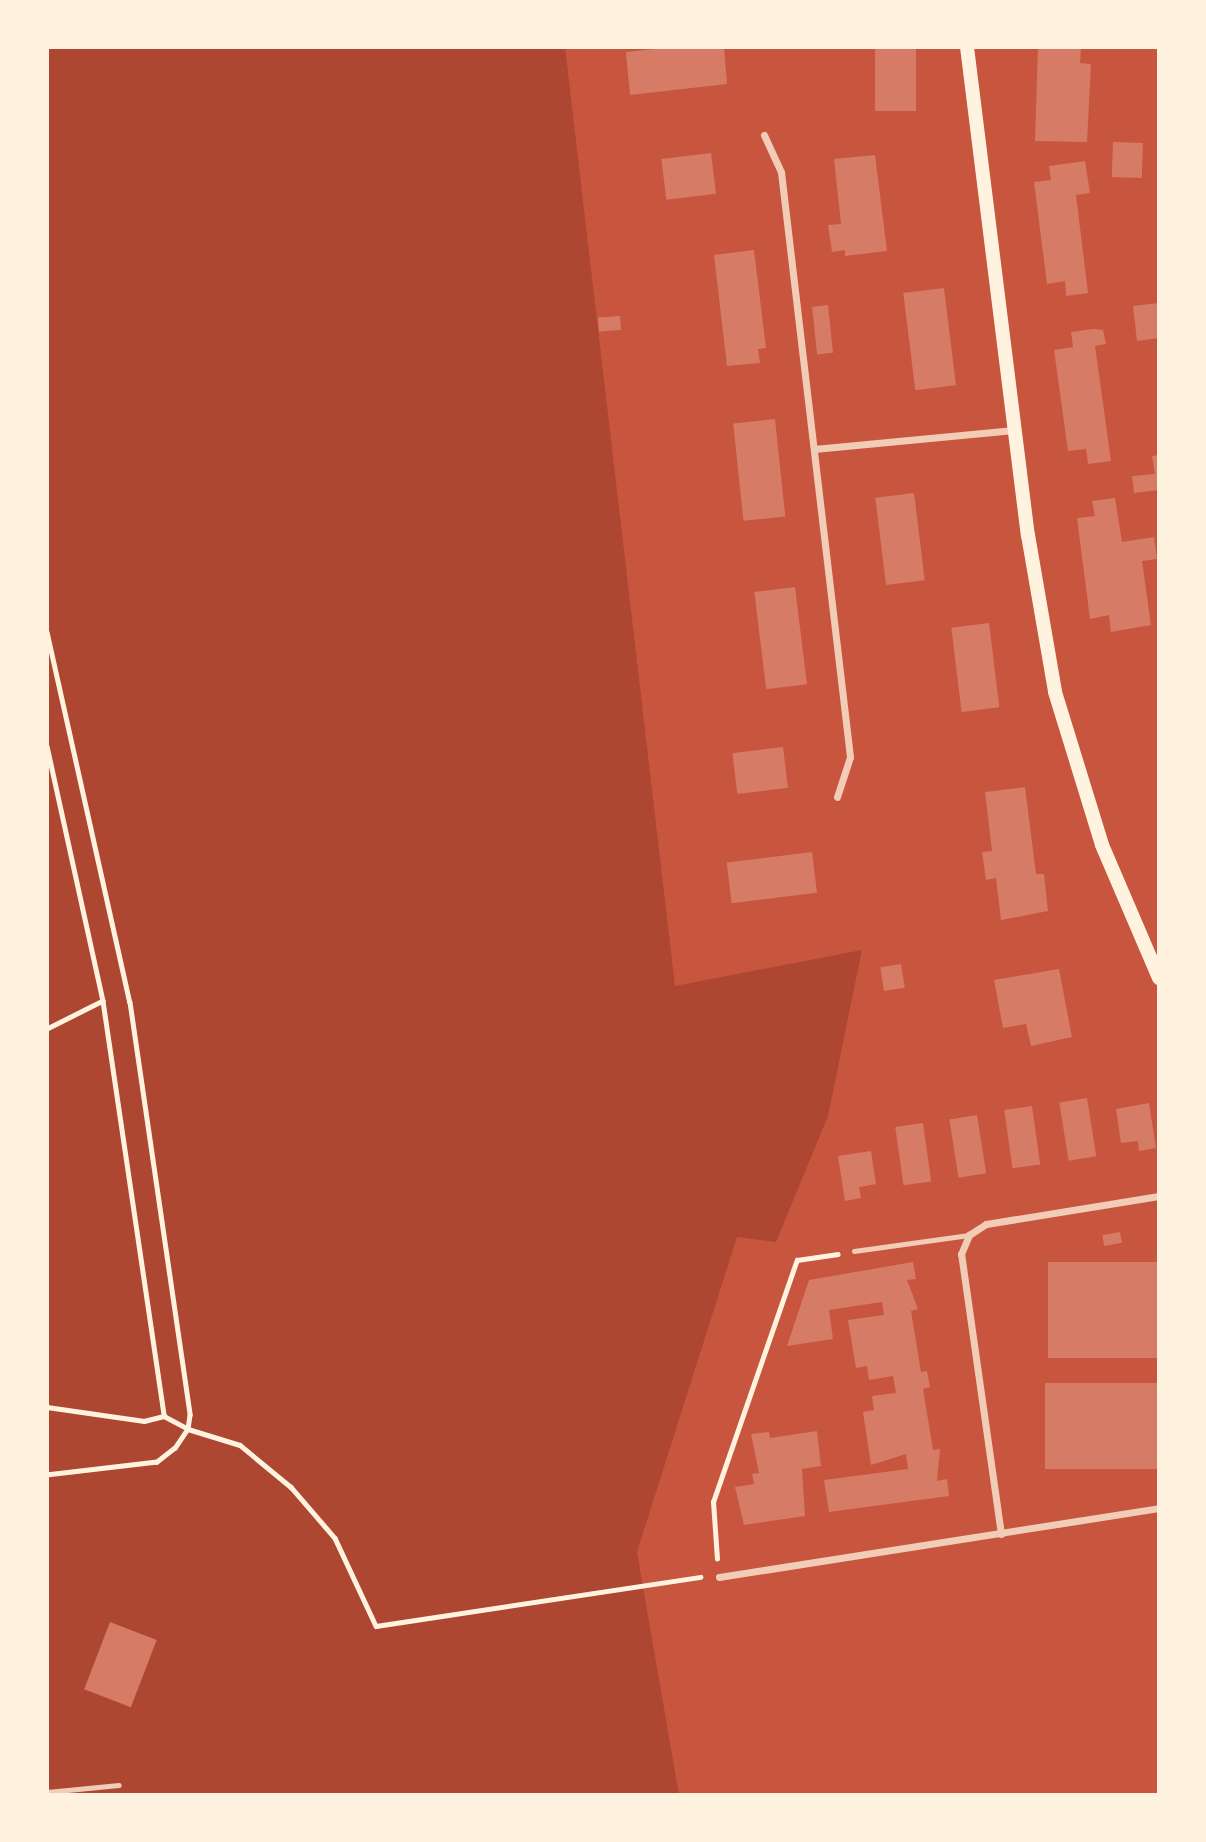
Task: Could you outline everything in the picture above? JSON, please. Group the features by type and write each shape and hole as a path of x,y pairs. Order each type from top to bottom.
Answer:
{"main road":[{"path":"967,47 1014,430 1055,692 1102,845 1159,978"}],"street":[{"path":"764,135 782,172 850,757 837,797"},
{"path":"814,449 1014,430"},
{"path":"1001,1534 961,1254 969,1235 986,1224 1159,1196"},
{"path":"719,1577 1159,1508"}],"lane":[{"path":"854,1251 969,1235"},
{"path":"47,1792 119,1785"}],"path":[{"path":"47,632 130,1002 190,1415 188,1429 175,1448 157,1462 47,1475"},
{"path":"47,746 103,1001 164,1416"},
{"path":"47,1028 103,1001"},
{"path":"47,1407 144,1421 164,1416 188,1429 240,1445 318,1515 348,1562 376,1626 719,1577 713,1502 797,1260 854,1251"}],"shaded area":[{"path":"47,47 565,47 675,986 862,950 828,1116 776,1242 737,1237 637,1552 679,1795 47,1795"}],"building":[{"path":"673,47 724,47 727,84 630,95 626,52"},
{"path":"875,47 916,47 916,111 875,111"},
{"path":"1038,47 1081,47 1080,63 1091,64 1087,142 1035,141"},
{"path":"1113,142 1143,143 1142,178 1112,177"},
{"path":"711,153 716,194 666,200 661,159"},
{"path":"875,155 887,251 845,256 845,250 832,252 828,225 841,224 834,159"},
{"path":"1085,161 1090,193 1076,195 1088,293 1066,296 1065,281 1047,284 1034,182 1051,180 1049,166"},
{"path":"754,250 766,348 758,349 760,363 727,366 714,255"},
{"path":"944,288 956,385 915,390 903,293"},
{"path":"1159,303 1159,338 1137,341 1133,306"},
{"path":"828,305 833,353 817,354 812,307"},
{"path":"620,316 621,330 599,332 598,318"},
{"path":"1103,330 1106,344 1095,346 1111,461 1088,464 1086,449 1068,451 1054,350 1073,347 1071,332"},
{"path":"775,419 785,516 743,521 733,423"},
{"path":"1159,455 1159,490 1134,493 1132,476 1155,474 1152,456"},
{"path":"914,493 925,580 886,585 875,498"},
{"path":"1115,498 1122,542 1154,537 1157,559 1142,561 1151,625 1111,632 1109,615 1090,619 1077,518 1095,516 1092,501"},
{"path":"795,587 807,684 766,689 754,592"},
{"path":"989,623 999,707 962,712 951,628"},
{"path":"783,747 788,788 737,794 732,753"},
{"path":"1025,787 1036,874 1044,874 1048,911 1001,920 996,878 986,880 982,852 992,851 985,792"},
{"path":"812,852 817,893 732,903 727,862"},
{"path":"901,964 905,988 884,991 880,967"},
{"path":"1059,969 1072,1037 1031,1046 1026,1024 1003,1028 994,980"},
{"path":"1087,1098 1096,1156 1069,1161 1059,1102"},
{"path":"1149,1103 1156,1148 1139,1151 1138,1141 1121,1143 1116,1109"},
{"path":"1032,1106 1040,1164 1012,1168 1004,1110"},
{"path":"977,1115 986,1173 959,1178 949,1119"},
{"path":"923,1123 931,1181 903,1185 895,1127"},
{"path":"871,1151 876,1184 859,1187 861,1198 845,1201 838,1156"},
{"path":"1120,1232 1122,1243 1104,1246 1102,1235"},
{"path":"913,1262 916,1279 907,1280 918,1309 911,1311 921,1372 927,1371 930,1387 923,1389 933,1450 940,1449 937,1481 947,1479 949,1496 829,1512 824,1480 908,1469 906,1454 871,1465 863,1412 874,1410 872,1396 896,1393 893,1376 869,1380 867,1366 856,1368 848,1320 884,1315 882,1302 829,1310 833,1339 787,1346 809,1280"},
{"path":"1048,1262 1159,1262 1159,1358 1048,1358"},
{"path":"1045,1383 1159,1383 1159,1469 1045,1469"},
{"path":"817,1431 821,1466 802,1469 805,1516 744,1525 735,1487 754,1484 752,1474 759,1473 751,1434 769,1432 770,1438"},
{"path":"110,1622 157,1640 131,1707 84,1689"}]}
